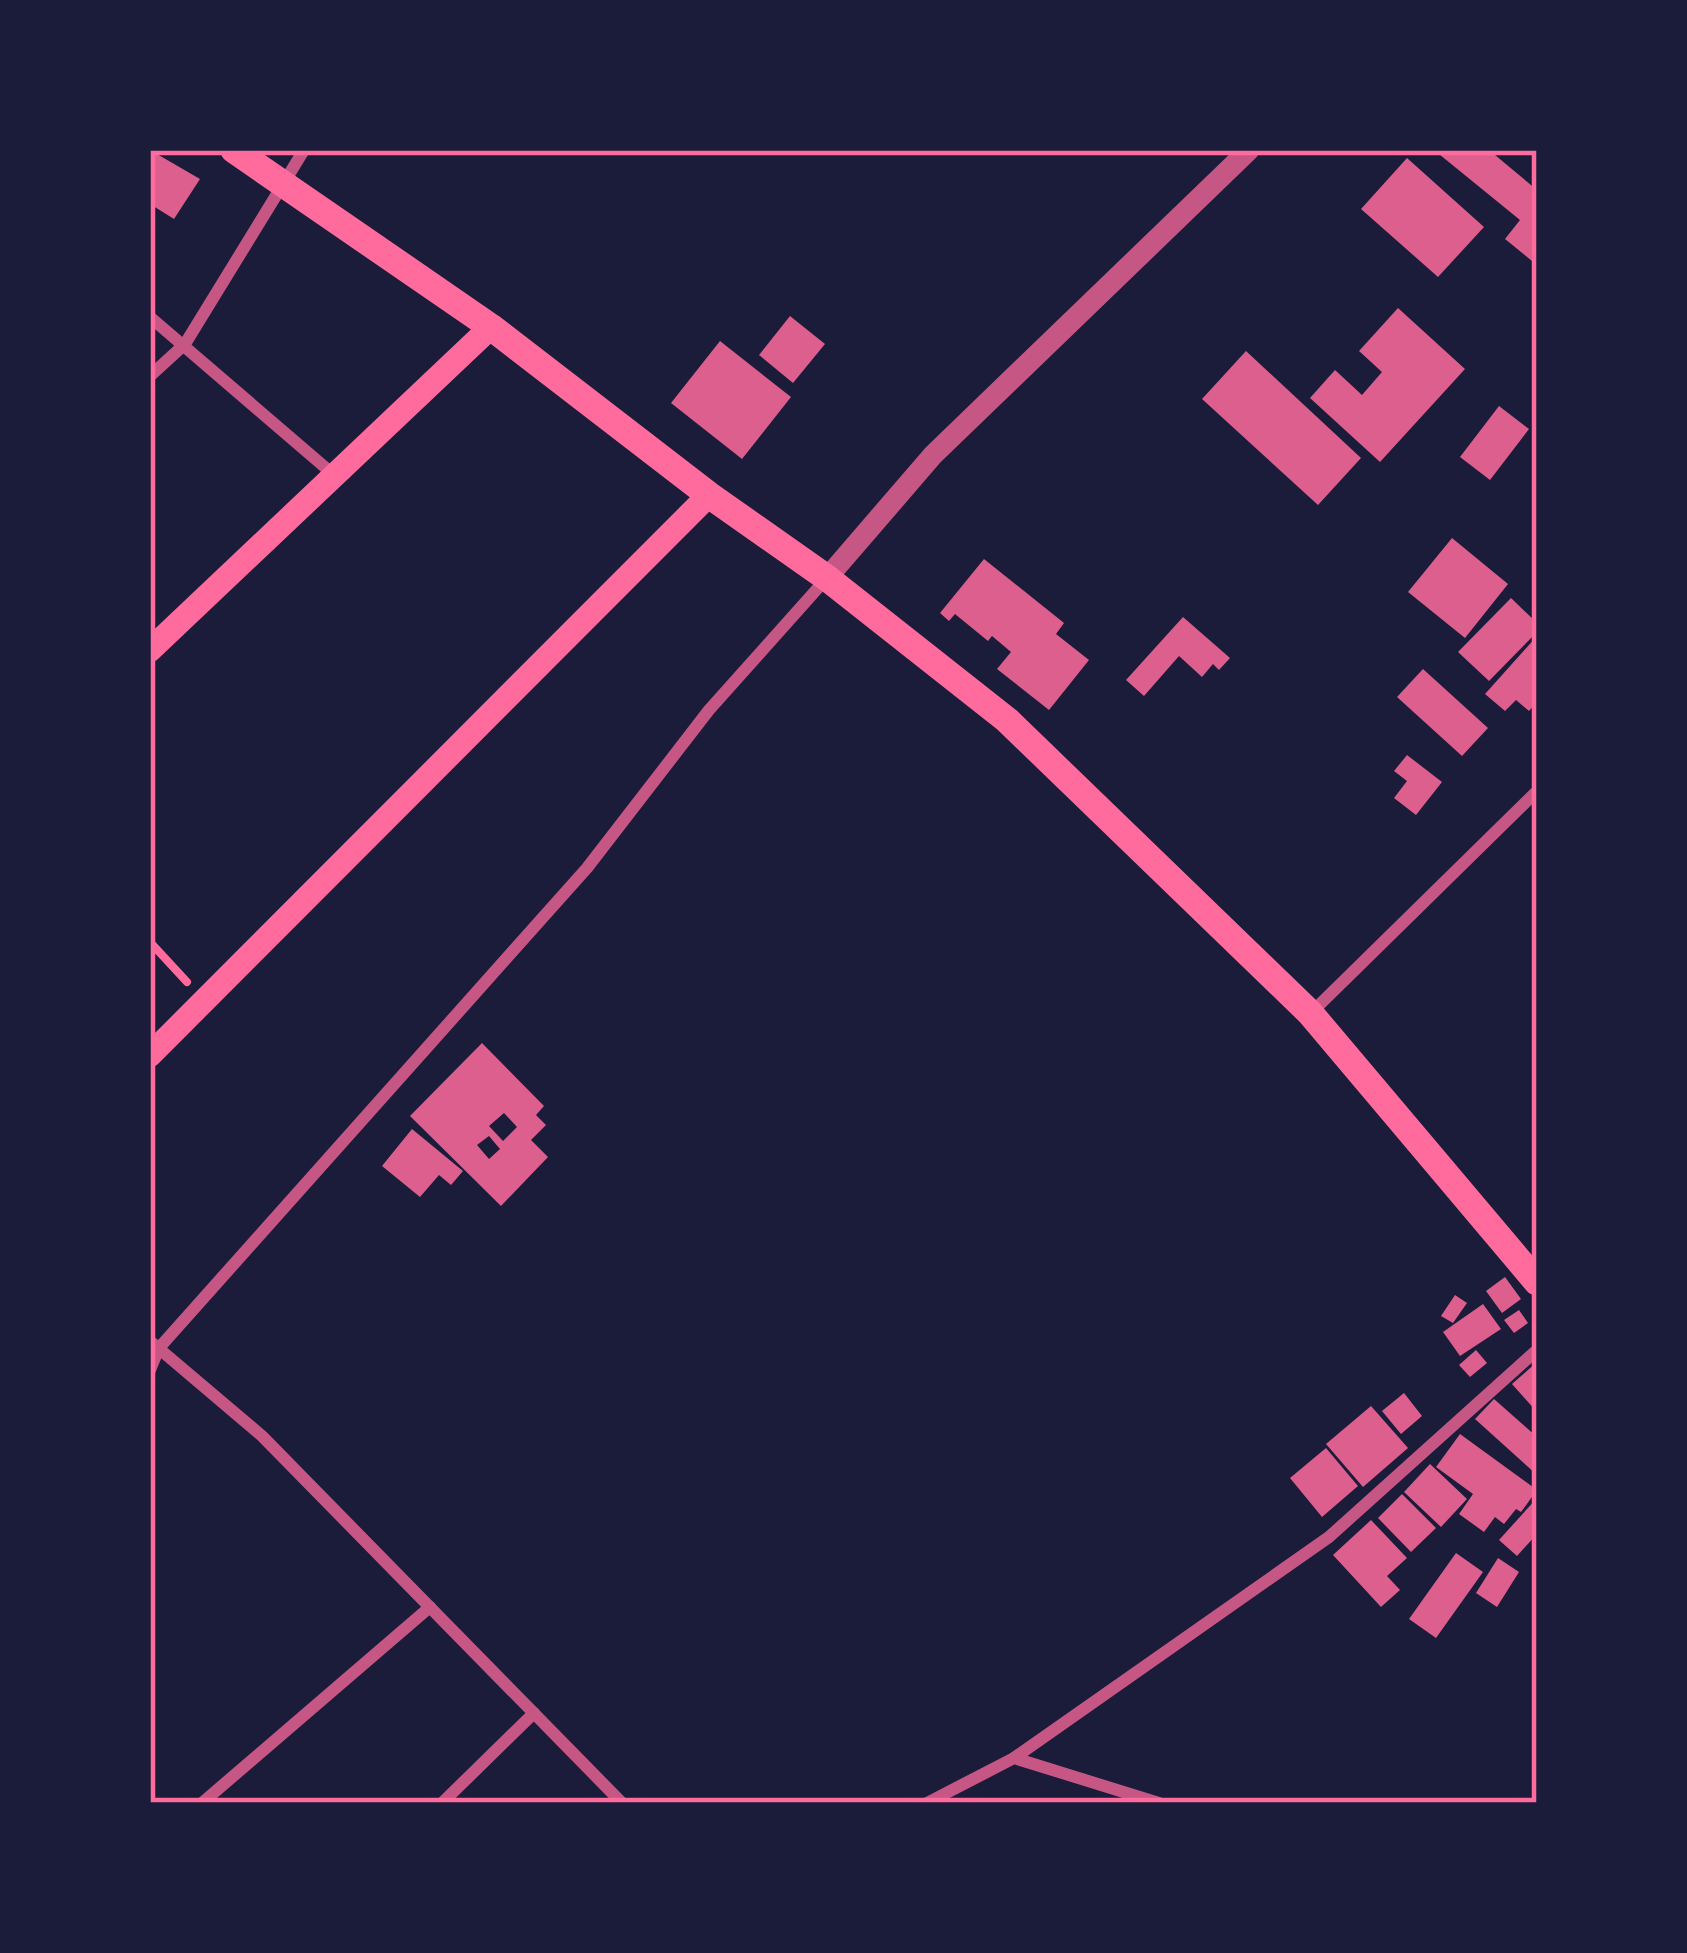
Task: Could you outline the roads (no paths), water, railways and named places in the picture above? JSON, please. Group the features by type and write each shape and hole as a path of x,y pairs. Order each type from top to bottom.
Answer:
{"main road":[{"path":"234,150 491,327 709,495 827,578 1007,720 1310,1013 1537,1282"},
{"path":"150,650 491,327"},
{"path":"150,1054 709,495"}],"street":[{"path":"150,376 185,344 304,150"},
{"path":"150,1370 154,1344 587,868 710,710 933,455 1250,150"},
{"path":"150,317 334,476"},
{"path":"1310,1013 1537,795"},
{"path":"154,1344 262,1436 622,1803"},
{"path":"927,1803 1013,1758 1329,1537 1537,1350"},
{"path":"202,1803 430,1607"},
{"path":"442,1803 534,1713"},
{"path":"1013,1758 1159,1803"}]}
